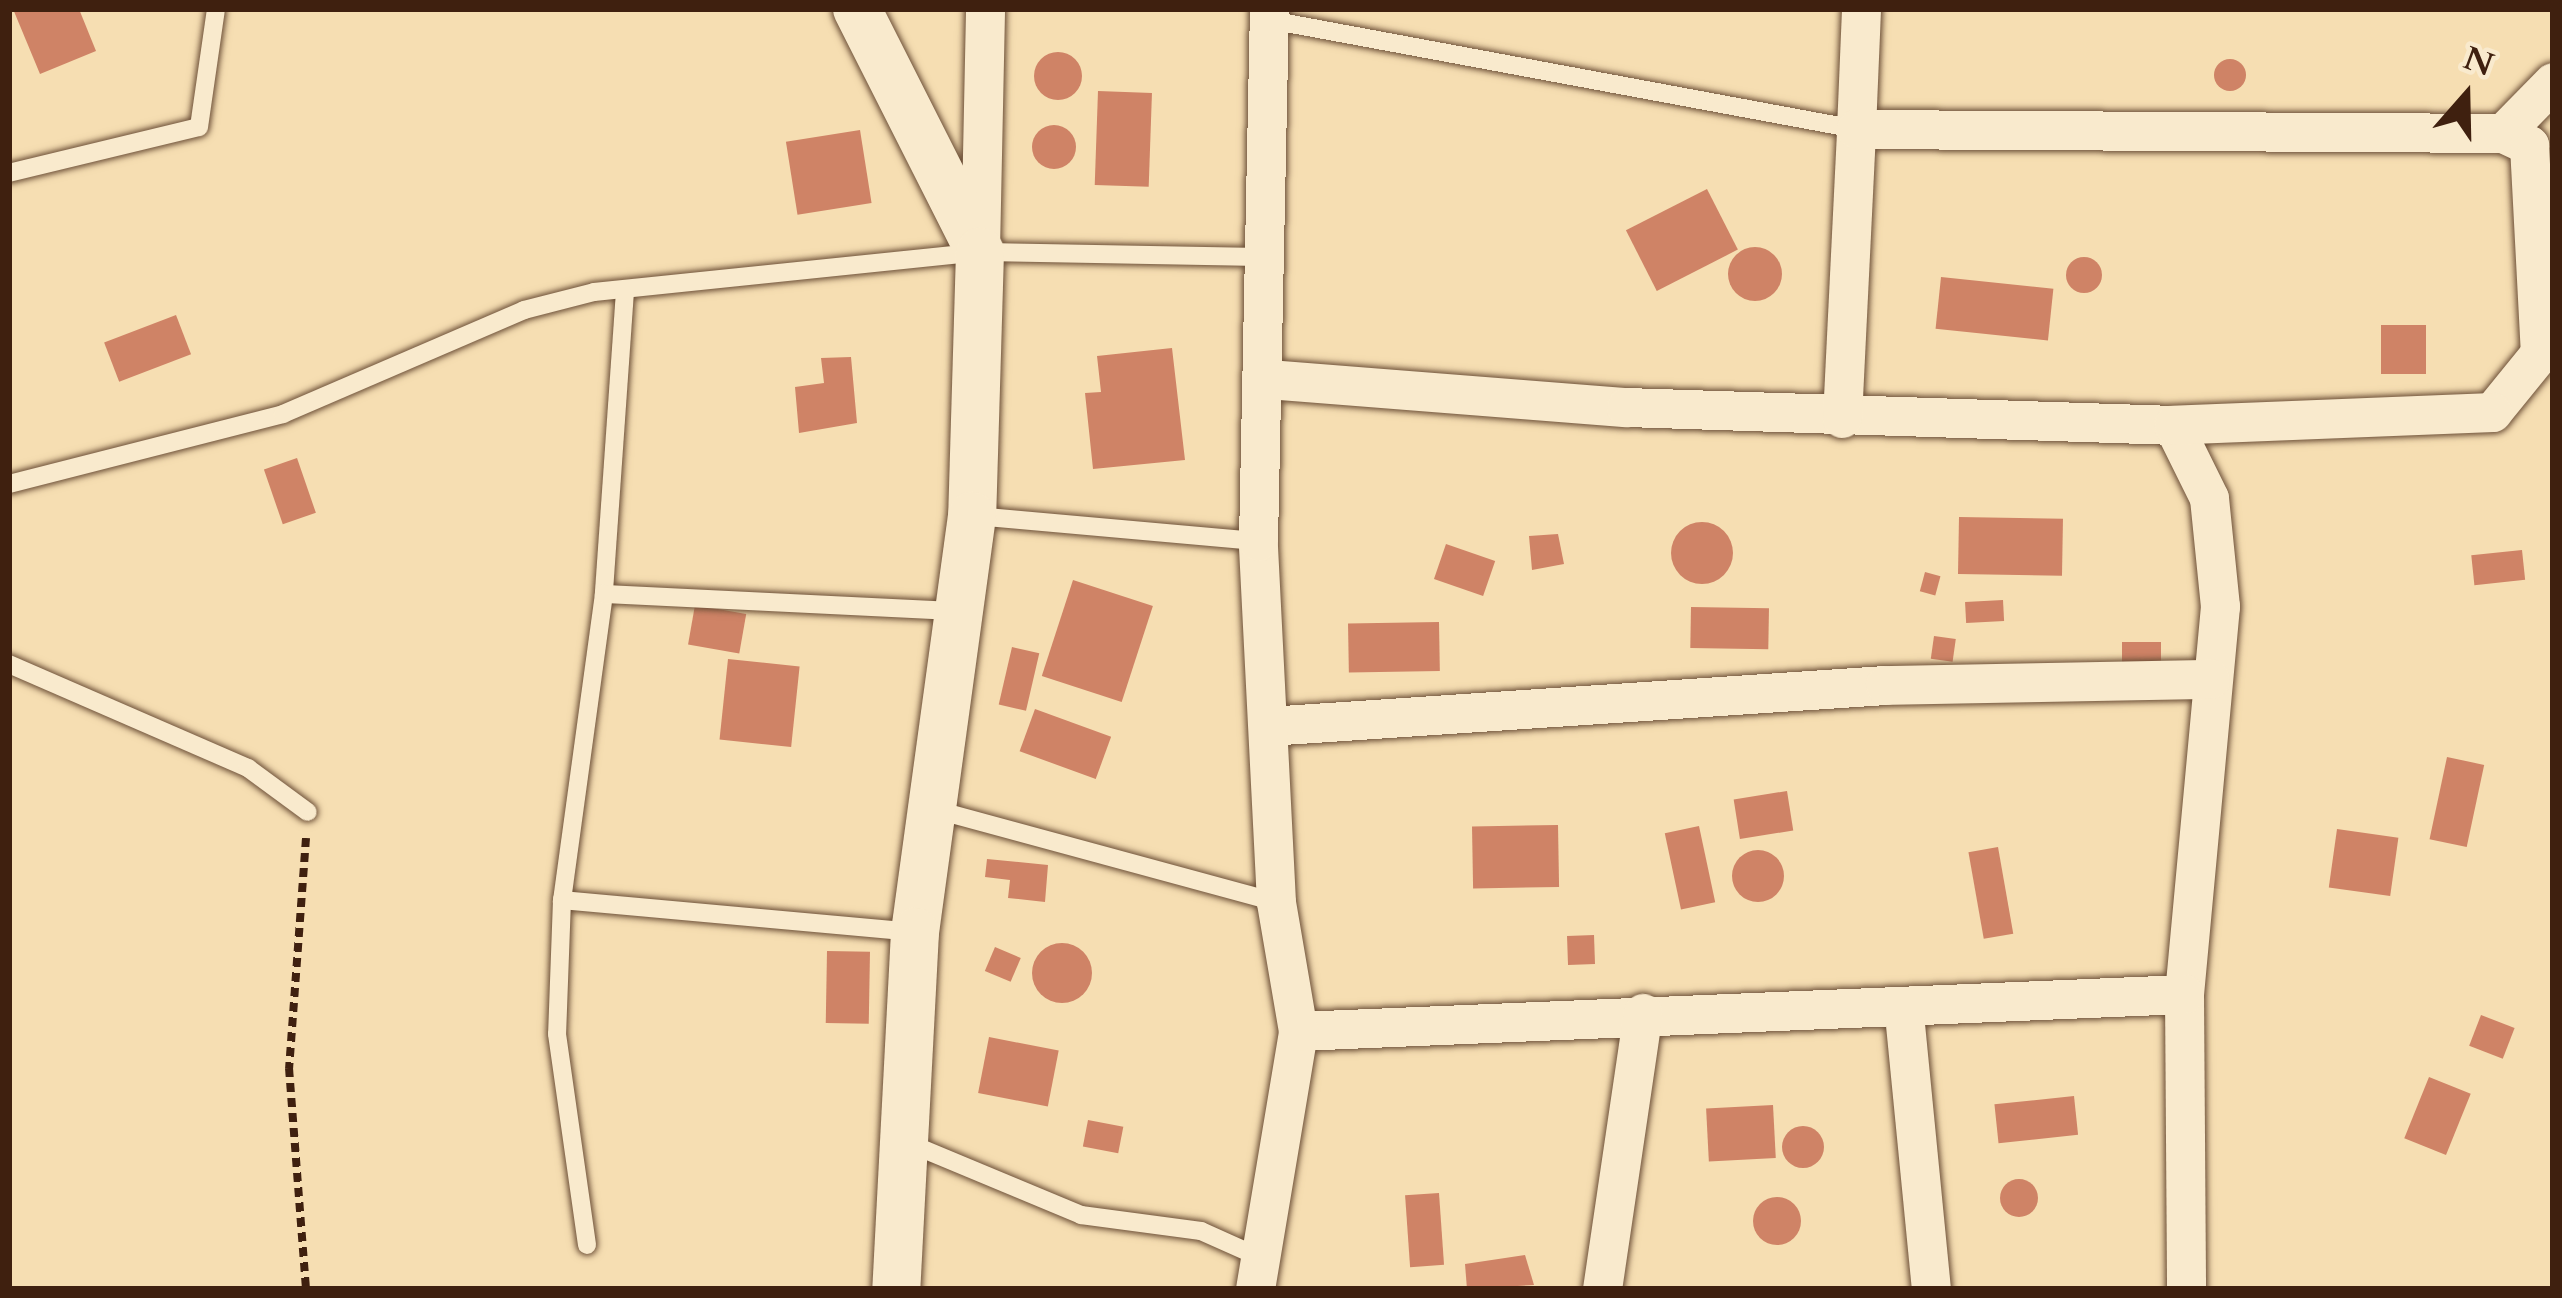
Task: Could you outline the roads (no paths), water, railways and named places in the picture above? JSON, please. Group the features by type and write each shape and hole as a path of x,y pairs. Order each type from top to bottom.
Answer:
{"street":[{"path":"857,9 980,252"},
{"path":"896,1289 915,932 955,610 972,516 985,9"},
{"path":"1842,418 1861,9"},
{"path":"1257,1273 1298,1031 1276,902 1258,542 1271,257 1269,15"},
{"path":"2503,133 2553,82"},
{"path":"1268,379 1842,418 2174,425 2492,412 2540,353 2538,174 2529,145 2503,133 1856,129"},
{"path":"2174,425 2209,498 2220,606 2184,994 2186,1289"},
{"path":"1268,726 1885,686 2210,679"},
{"path":"1298,1031 1643,1013 1904,1014 2184,994"},
{"path":"1602,1289 1643,1013"},
{"path":"1904,1014 1931,1289"}],"lane":[{"path":"9,173 199,127 215,9"},
{"path":"1269,15 1856,129"},
{"path":"9,484 283,414 524,310 625,290 772,266 980,252 1271,257"},
{"path":"587,1245 556,1034 562,900 604,594 625,290"},
{"path":"972,516 1258,542"},
{"path":"604,594 955,610"},
{"path":"9,664 248,768 308,812"},
{"path":"928,808 1276,902"},
{"path":"562,900 915,932"},
{"path":"901,1140 1081,1215 1201,1231 1257,1273"}]}
